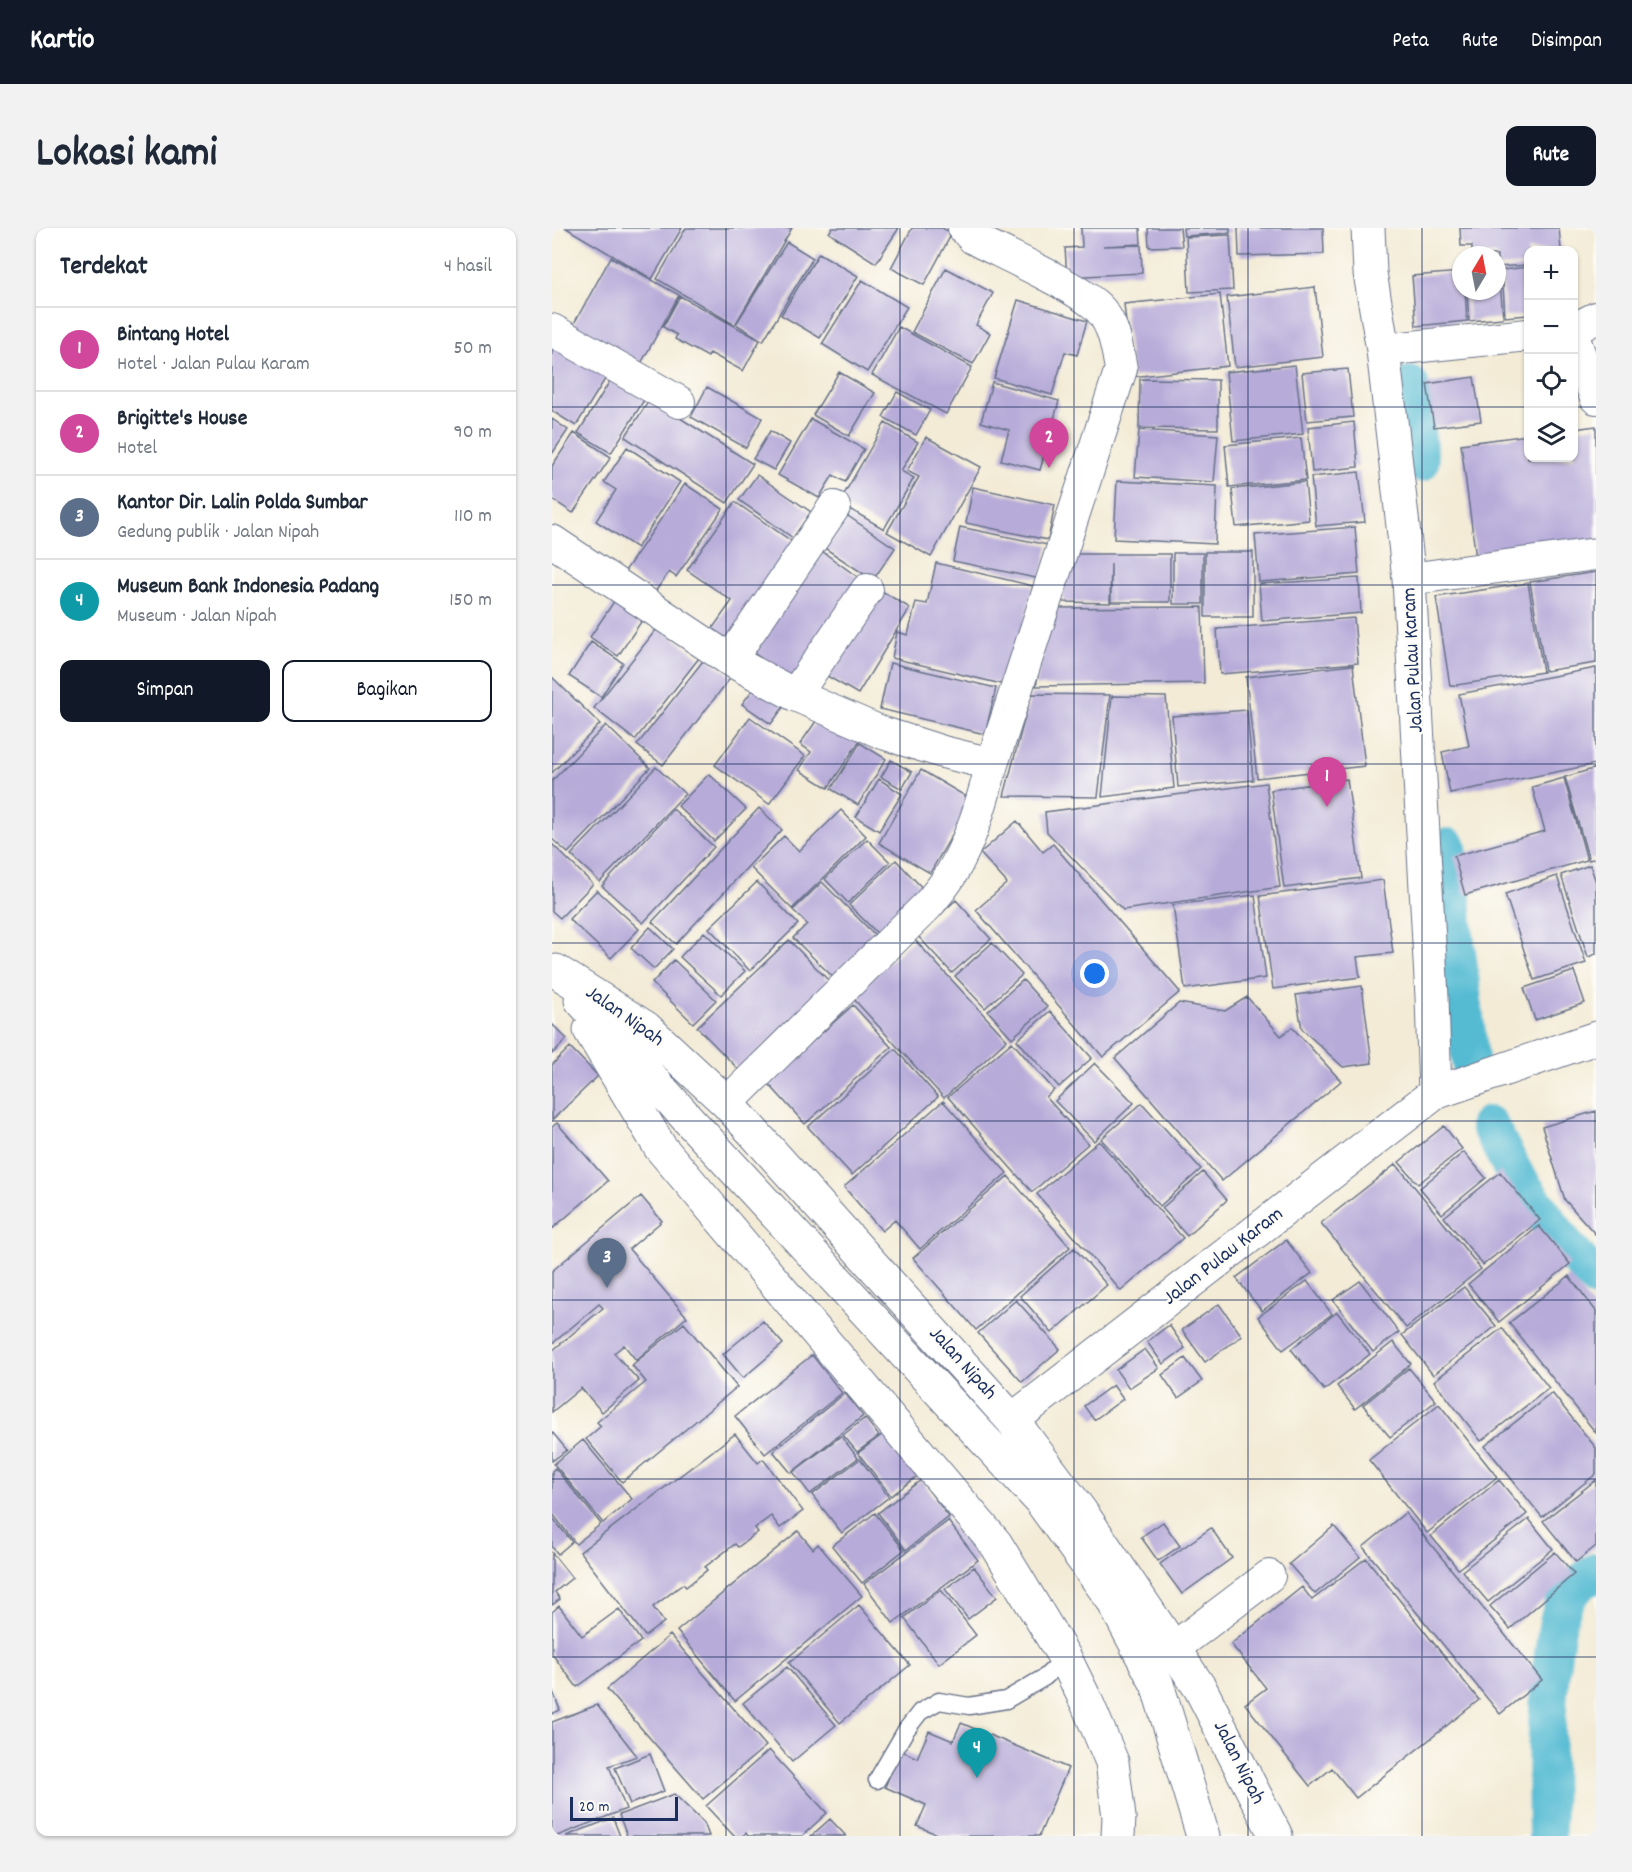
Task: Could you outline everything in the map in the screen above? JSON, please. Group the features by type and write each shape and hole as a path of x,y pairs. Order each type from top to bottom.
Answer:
{"street":[{"path":"727,1103 927,905 950,878 981,806 992,764 1121,369 1114,331 1101,310 1058,281 973,238 964,228"},
{"name":"Jalan Pulau Karam","path":"1368,228 1370,273 1383,350 1409,579 1432,997 1435,1093"},
{"path":"1578,327 1596,318"},
{"path":"552,330 679,402"},
{"path":"1383,350 1524,335"},
{"path":"1578,350 1596,398"},
{"path":"730,660 834,507"},
{"path":"552,541 730,660 795,695 883,733 992,764"},
{"path":"1409,579 1596,554"},
{"path":"795,695 867,590"},
{"name":"Jalan Nipah","path":"554,969 646,1028 727,1103 1012,1420 1081,1512 1200,1688 1276,1836"},
{"name":"Jalan Nipah","path":"554,969 687,1118 1040,1500 1112,1599 1157,1684 1203,1836"},
{"name":"Jalan Nipah","path":"554,969 634,1107 660,1147 996,1544 1065,1658 1112,1761 1119,1817 1118,1836"},
{"name":"Jalan Pulau Karam","path":"1012,1420 1435,1093 1596,1038"},
{"path":"1174,1648 1269,1576"}],"lane":[{"path":"877,1780 906,1730 920,1712 939,1701 969,1706 1006,1700 1045,1677 1065,1658"}],"building":[{"path":"566,228 682,228 652,279"},
{"path":"686,228 792,228 735,325 657,279"},
{"path":"832,228 899,228 876,263 829,233"},
{"path":"912,228 942,228 952,233 924,285 891,268"},
{"path":"1081,228 1140,228 1141,244 1103,246 1141,245 1142,273 1067,277 1065,248 1082,247"},
{"path":"1148,228 1180,228 1182,246 1149,247"},
{"path":"1183,228 1230,228 1230,233 1184,236"},
{"path":"1238,228 1323,228 1324,254 1239,256"},
{"path":"1460,228 1559,228 1561,246 1524,246 1524,265 1506,266 1506,246 1461,246"},
{"path":"1230,235 1233,290 1189,292 1186,237"},
{"path":"787,242 813,258 763,341 736,324"},
{"path":"819,253 858,276 820,338 781,315"},
{"path":"611,257 679,295 639,367 571,329"},
{"path":"1524,267 1524,315 1505,317 1506,270"},
{"path":"946,268 993,293 976,325 990,333 973,364 912,332"},
{"path":"1452,273 1452,300 1466,300 1467,321 1416,326 1412,276"},
{"path":"862,280 907,307 867,372 822,344"},
{"path":"1315,287 1323,357 1235,367 1227,297"},
{"path":"1220,294 1228,366 1132,377 1124,304"},
{"path":"680,296 760,340 743,371 710,353 708,357 675,339 677,335 663,327"},
{"path":"1018,300 1087,321 1077,355 1065,352 1052,395 994,378"},
{"path":"1468,300 1502,300 1503,318 1469,321"},
{"path":"899,327 972,367 946,414 872,375"},
{"path":"552,341 607,376 576,426 552,411"},
{"path":"1295,365 1303,434 1233,441 1226,372"},
{"path":"1348,369 1353,417 1307,421 1302,373"},
{"path":"839,372 875,393 849,436 813,415"},
{"path":"613,376 646,397 611,453 578,433"},
{"path":"1474,377 1481,421 1434,427 1427,384"},
{"path":"1140,379 1218,380 1218,429 1139,428"},
{"path":"992,382 1059,401 1040,470 1001,460 1009,430 981,422"},
{"path":"707,387 762,418 746,448 691,417"},
{"path":"897,392 930,410 916,435 883,417"},
{"path":"650,399 753,464 727,503 625,437"},
{"path":"552,419 568,430 552,454"},
{"path":"811,419 864,449 845,482 833,475 819,498 778,475"},
{"path":"1354,422 1358,467 1312,472 1308,427"},
{"path":"885,423 918,442 901,471 914,478 884,529 839,503"},
{"path":"1596,426 1596,551 1477,566 1461,444 1524,436 1524,462 1578,462 1578,428"},
{"path":"1139,430 1218,435 1214,482 1135,477"},
{"path":"770,431 790,443 774,470 753,459"},
{"path":"574,433 611,457 573,513 552,499 552,466"},
{"path":"926,437 981,467 931,557 887,532 919,477 907,471"},
{"path":"1301,438 1306,480 1229,487 1225,445"},
{"path":"627,447 680,482 637,548 596,521 616,490 604,482"},
{"path":"1359,472 1365,522 1316,526 1311,477"},
{"path":"757,475 811,512 793,538 739,500"},
{"path":"1117,481 1217,486 1215,544 1114,539"},
{"path":"1305,482 1309,520 1236,527 1232,489"},
{"path":"685,484 723,509 676,577 669,572 655,592 625,571"},
{"path":"973,487 1055,505 1048,540 966,523"},
{"path":"735,502 800,547 733,643 712,629 732,601 687,570"},
{"path":"839,510 895,548 873,580 817,543"},
{"path":"960,527 1048,545 1041,579 953,561"},
{"path":"1355,527 1359,574 1259,582 1255,535"},
{"path":"816,547 866,583 795,682 745,647"},
{"path":"1205,552 1253,552 1253,617 1205,617"},
{"path":"1173,553 1203,553 1203,604 1173,604"},
{"path":"1064,554 1170,554 1170,602 1111,602 1111,564 1110,603 1063,602"},
{"path":"936,563 1033,586 1010,686 892,658 897,632 908,635 916,602 927,604"},
{"path":"1596,572 1596,663 1545,671 1530,582"},
{"path":"1359,578 1361,613 1262,621 1259,584"},
{"path":"1528,583 1543,672 1450,686 1436,597"},
{"path":"875,587 910,608 858,694 822,673"},
{"path":"615,600 643,619 618,656 590,637"},
{"path":"1202,607 1204,683 1036,686 1051,608"},
{"path":"1354,618 1358,663 1220,674 1217,629"},
{"path":"659,626 699,658 635,740 594,708"},
{"path":"591,642 623,663 601,697 569,676"},
{"path":"706,657 732,676 663,765 637,745"},
{"path":"890,663 996,688 985,734 880,709"},
{"path":"1353,665 1365,766 1257,778 1246,677"},
{"path":"1596,668 1596,764 1450,793 1442,752 1469,746 1459,694"},
{"path":"552,677 600,724 552,773"},
{"path":"757,684 785,705 771,724 742,704"},
{"path":"1031,694 1110,695 1098,797 1004,796"},
{"path":"1112,696 1166,697 1174,788 1102,797"},
{"path":"1247,710 1253,780 1178,787 1172,716"},
{"path":"821,714 860,740 828,788 799,770 811,752 800,744"},
{"path":"750,717 805,756 769,804 715,765"},
{"path":"606,725 650,768 568,853 552,839 552,781"},
{"path":"860,743 886,759 858,805 831,789"},
{"path":"891,760 912,772 902,789 881,777"},
{"path":"656,767 685,794 600,882 571,855"},
{"path":"1596,768 1596,858 1589,860 1565,777"},
{"path":"921,770 972,800 930,873 879,843"},
{"path":"709,774 746,809 714,841 678,806"},
{"path":"1564,778 1587,860 1465,895 1454,856 1545,831 1532,787"},
{"path":"879,779 902,794 879,831 856,817"},
{"path":"1347,779 1361,878 1284,888 1271,790"},
{"path":"1266,783 1280,887 1123,910 1047,832 1045,812"},
{"path":"759,808 782,830 676,944 652,922"},
{"path":"673,809 714,847 643,923 602,886"},
{"path":"841,810 866,836 792,909 751,868 784,836 799,851"},
{"path":"1017,821 1043,852 1053,844 1180,992 1103,1057 976,910 1007,883 980,853"},
{"path":"867,839 890,862 848,903 825,879"},
{"path":"552,844 593,884 560,918 552,911"},
{"path":"896,860 926,892 880,936 849,905"},
{"path":"1590,865 1596,882 1596,954 1588,957 1561,875"},
{"path":"1557,876 1586,963 1534,980 1505,894"},
{"path":"1383,880 1393,953 1357,957 1360,977 1273,989 1260,896"},
{"path":"757,882 798,924 750,971 709,928"},
{"path":"822,882 877,937 835,979 793,938 807,924 793,910"},
{"path":"597,890 639,929 611,958 569,919"},
{"path":"1255,895 1266,978 1185,989 1173,905"},
{"path":"956,900 991,939 952,973 917,935"},
{"path":"650,927 673,949 654,969 631,948"},
{"path":"704,932 745,971 721,995 680,957"},
{"path":"914,939 1007,1040 944,1098 851,996"},
{"path":"789,940 831,983 739,1070 697,1027"},
{"path":"992,943 1022,975 985,1008 955,976"},
{"path":"674,960 716,1000 693,1023 652,983"},
{"path":"1574,971 1585,1003 1535,1020 1524,988"},
{"path":"1023,980 1047,1007 1012,1038 988,1011"},
{"path":"1362,986 1372,1063 1343,1067 1302,1029 1296,995"},
{"path":"1247,997 1281,1036 1292,1027 1341,1081 1222,1181 1115,1058 1179,1003 1225,1011"},
{"path":"853,1005 891,1047 805,1124 767,1082"},
{"path":"1050,1011 1092,1058 1059,1087 1017,1040"},
{"path":"552,1024 567,1039 552,1054"},
{"path":"1012,1042 1054,1090 1046,1097 1088,1144 1032,1192 948,1097"},
{"path":"570,1047 598,1076 552,1120 552,1065"},
{"path":"895,1049 938,1097 852,1175 808,1127"},
{"path":"1095,1063 1134,1103 1094,1141 1055,1101"},
{"path":"943,1101 1007,1173 920,1249 895,1220 882,1231 844,1187"},
{"path":"1142,1103 1201,1169 1160,1206 1101,1139"},
{"path":"1596,1111 1596,1235 1565,1200 1542,1127"},
{"path":"557,1123 608,1181 552,1229 552,1127"},
{"path":"1444,1126 1462,1149 1418,1184 1399,1162"},
{"path":"1099,1141 1183,1238 1121,1291 1037,1194"},
{"path":"1464,1152 1486,1178 1442,1214 1420,1188"},
{"path":"1396,1164 1481,1269 1406,1328 1321,1223"},
{"path":"1203,1172 1227,1200 1187,1236 1162,1208"},
{"path":"1500,1172 1540,1220 1483,1265 1444,1217"},
{"path":"1008,1176 1070,1247 976,1330 913,1258"},
{"path":"641,1196 662,1221 629,1249 687,1317 636,1360 624,1345 614,1353 639,1381 602,1412 581,1388 552,1412 552,1351 603,1308 599,1304 552,1344 552,1271"},
{"path":"1539,1226 1570,1264 1499,1322 1468,1284"},
{"path":"1286,1240 1312,1273 1262,1311 1236,1278"},
{"path":"1074,1248 1107,1285 1052,1333 1020,1296"},
{"path":"1569,1276 1596,1311 1596,1433 1509,1323"},
{"path":"1307,1281 1332,1314 1283,1350 1258,1317"},
{"path":"1360,1281 1399,1332 1373,1352 1333,1300"},
{"path":"1464,1287 1496,1326 1433,1375 1402,1335"},
{"path":"1016,1300 1060,1349 1022,1382 978,1333"},
{"path":"1219,1304 1242,1336 1205,1362 1182,1330"},
{"path":"1337,1312 1370,1354 1324,1390 1291,1349"},
{"path":"763,1321 783,1344 743,1378 723,1354"},
{"path":"684,1323 737,1387 622,1482 586,1439 601,1426 597,1422 646,1382 632,1365"},
{"path":"1169,1325 1185,1348 1163,1364 1147,1342"},
{"path":"1502,1328 1549,1388 1481,1441 1434,1381"},
{"path":"1393,1342 1411,1364 1355,1409 1337,1386"},
{"path":"1145,1349 1159,1368 1129,1388 1116,1370"},
{"path":"812,1355 842,1393 765,1454 735,1416"},
{"path":"1185,1358 1202,1381 1178,1398 1162,1375"},
{"path":"1409,1368 1436,1401 1390,1437 1363,1405"},
{"path":"1113,1385 1123,1399 1094,1420 1084,1406"},
{"path":"845,1393 863,1416 791,1473 773,1451"},
{"path":"1552,1393 1596,1448 1596,1474 1542,1517 1485,1446"},
{"path":"1439,1404 1497,1477 1427,1533 1369,1460"},
{"path":"865,1418 879,1436 857,1452 843,1435"},
{"path":"887,1431 920,1474 891,1496 858,1453"},
{"path":"552,1432 567,1450 552,1461"},
{"path":"735,1434 758,1463 763,1459 803,1511 780,1528 771,1516 755,1528 758,1532 738,1547 735,1544 705,1567 707,1570 686,1587 683,1584 653,1607 664,1622 645,1636 580,1552"},
{"path":"841,1436 858,1458 810,1494 793,1472"},
{"path":"583,1440 632,1499 603,1523 554,1464"},
{"path":"860,1459 889,1497 842,1533 812,1495"},
{"path":"555,1468 601,1524 576,1544 552,1513 552,1471"},
{"path":"921,1480 949,1517 906,1550 878,1513"},
{"path":"1499,1480 1527,1514 1458,1569 1431,1536"},
{"path":"1596,1480 1596,1546 1576,1562 1543,1521"},
{"path":"875,1513 904,1550 862,1583 832,1546"},
{"path":"1405,1513 1542,1680 1500,1714 1363,1547"},
{"path":"552,1517 572,1542 558,1554 552,1547"},
{"path":"1529,1519 1553,1549 1488,1602 1462,1571"},
{"path":"948,1521 978,1560 893,1623 864,1584"},
{"path":"1163,1522 1180,1546 1158,1561 1141,1537"},
{"path":"1334,1526 1360,1557 1315,1594 1289,1564"},
{"path":"1211,1528 1232,1558 1182,1594 1160,1564"},
{"path":"798,1531 813,1549 818,1544 862,1596 735,1701 677,1631"},
{"path":"1555,1552 1574,1574 1510,1629 1490,1606"},
{"path":"552,1553 572,1578 555,1592 560,1599 552,1605"},
{"path":"1366,1558 1479,1700 1356,1798 1332,1768 1310,1786 1245,1704 1266,1688 1231,1644 1302,1587 1312,1600"},
{"path":"974,1567 997,1597 968,1619 945,1589"},
{"path":"941,1590 976,1635 939,1664 904,1618"},
{"path":"859,1605 910,1665 840,1723 789,1663"},
{"path":"559,1606 582,1636 619,1609 641,1641 577,1687 552,1654 552,1612"},
{"path":"670,1635 766,1746 703,1799 607,1689"},
{"path":"787,1667 836,1725 792,1762 743,1703"},
{"path":"552,1689 560,1710 552,1714"},
{"path":"597,1705 637,1756 609,1766 626,1809 552,1836 552,1722"},
{"path":"961,1723 1068,1768 1039,1836 941,1836 917,1826 926,1805 885,1787 900,1750 917,1758 929,1731 953,1741"},
{"path":"769,1750 827,1813 802,1836 748,1836 746,1833 742,1836 734,1836 706,1806"},
{"path":"650,1754 664,1791 630,1804 615,1768"},
{"path":"674,1794 704,1823 709,1836 627,1836 619,1815"},
{"path":"613,1818 620,1836 566,1836"},
{"path":"830,1819 846,1836 811,1836"}],"waterway":[{"path":"1410,385 1420,463"},
{"path":"1448,847 1455,935 1471,1067"},
{"path":"1489,1125 1516,1176 1567,1247 1596,1279"},
{"path":"1547,1836 1547,1721 1557,1626 1569,1595 1579,1584 1596,1572"}],"place":[{"name":"Brigitte's House","path":"1049,468"},
{"name":"Bintang Hotel","path":"1327,807"},
{"name":"Kantor Dir. Lalin Polda Sumbar","path":"607,1288"},
{"name":"Museum Bank Indonesia Padang","path":"977,1778"}]}
